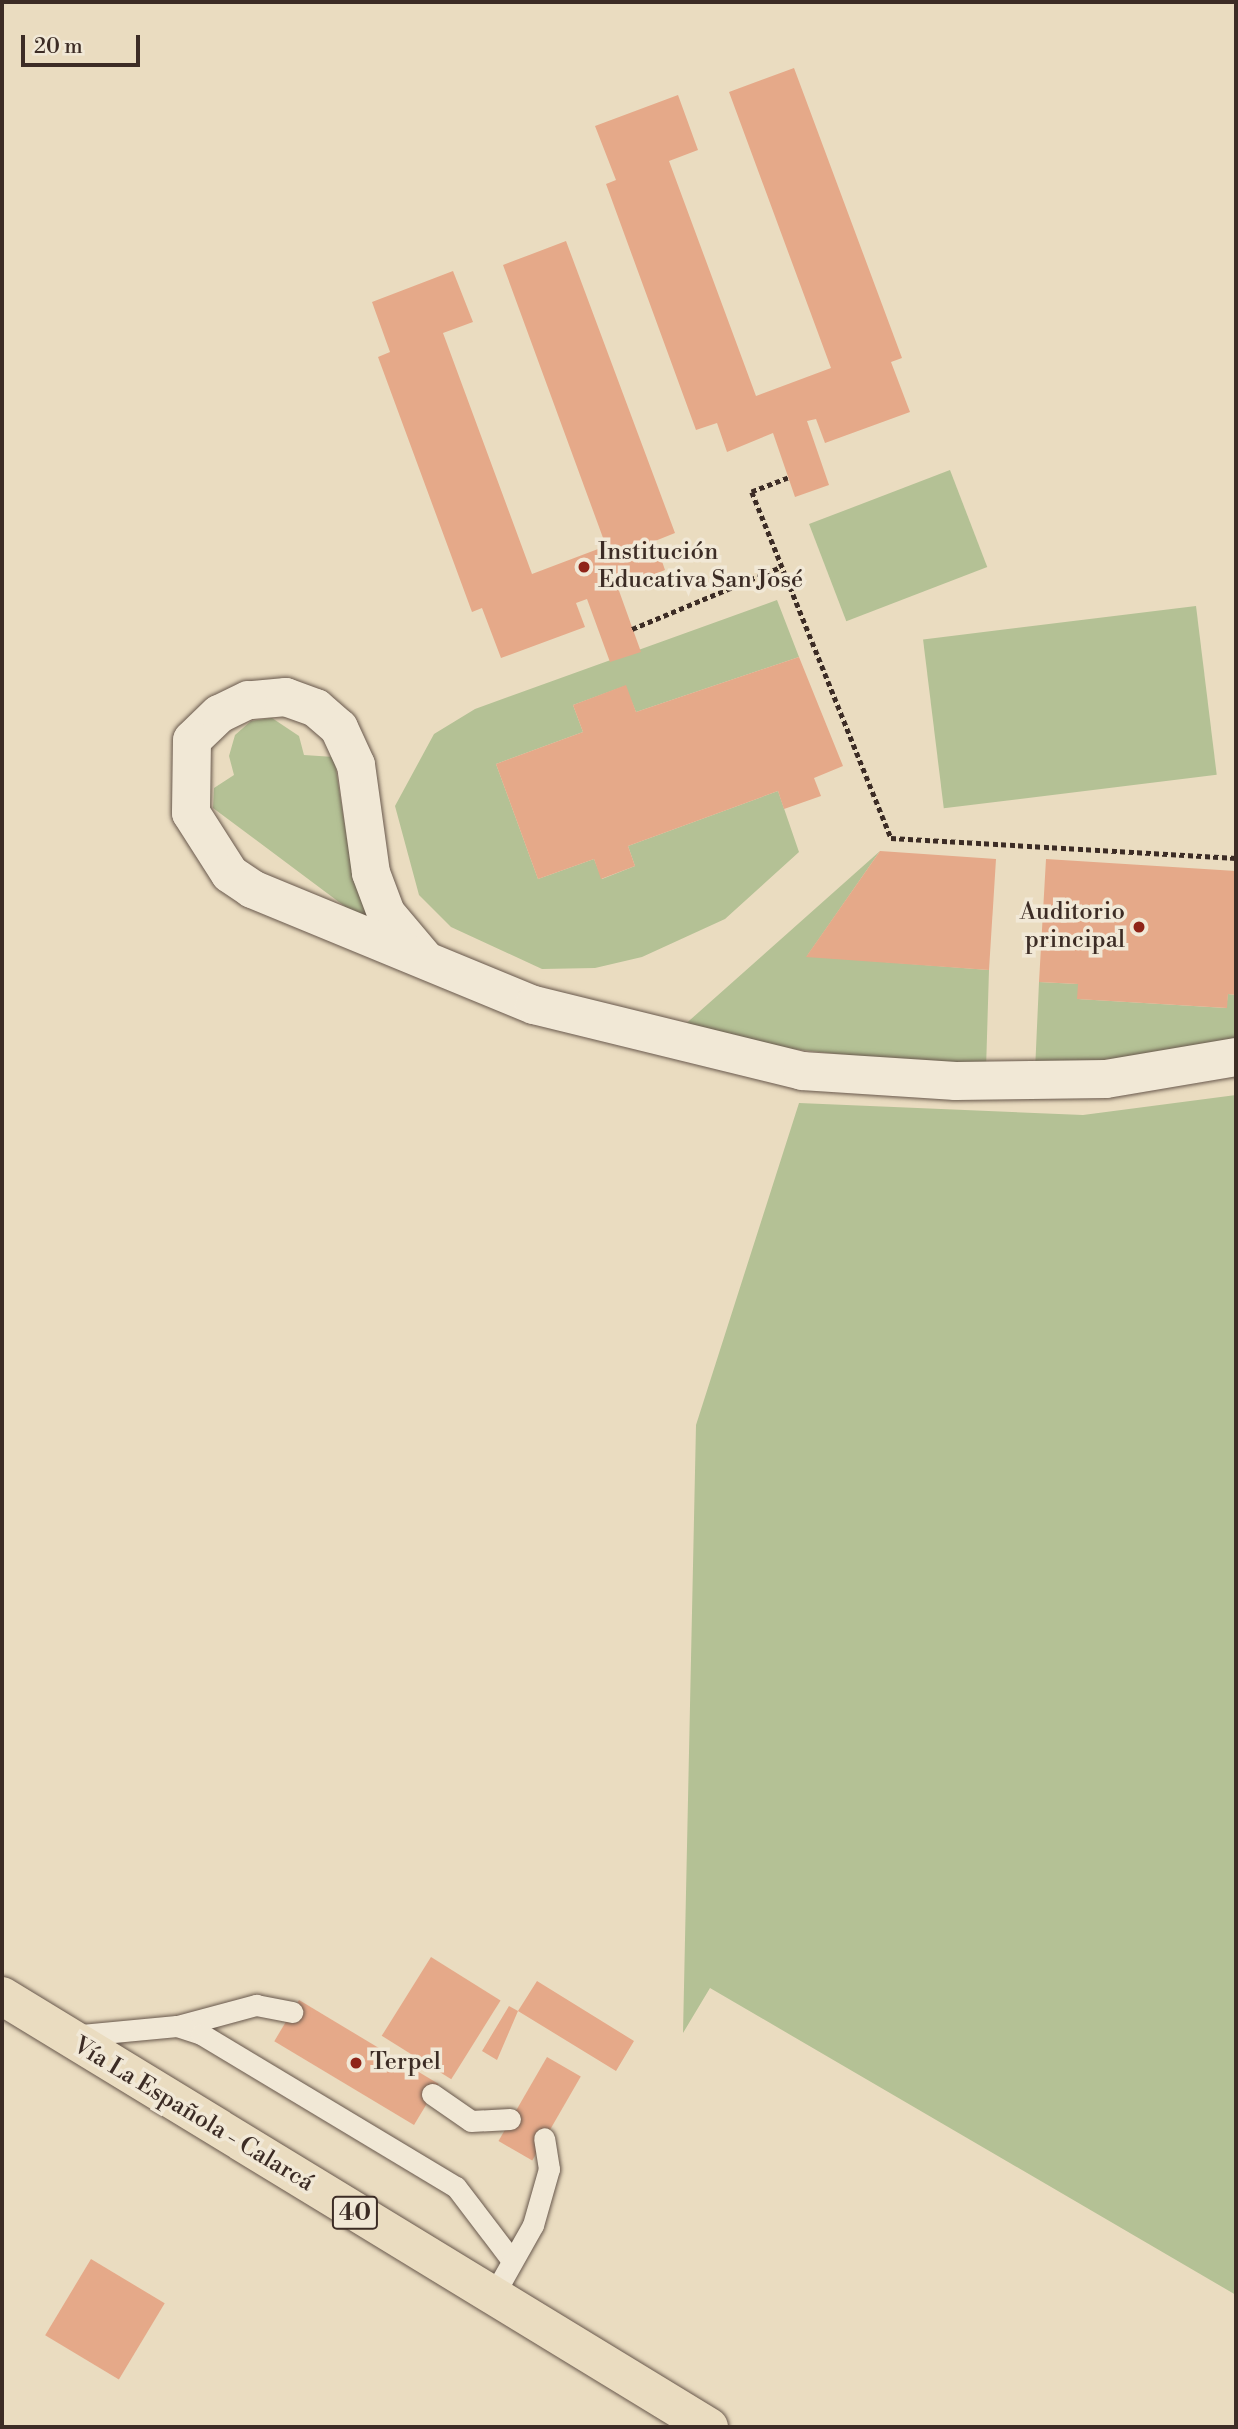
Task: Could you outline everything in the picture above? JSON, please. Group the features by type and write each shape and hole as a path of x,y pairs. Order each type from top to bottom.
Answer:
{"highway":[{"name":"Vía La Española - Calarcá","path":"2,1996 64,2037 709,2427"}],"street":[{"path":"423,957 386,913 371,873 356,765 339,728 316,708 286,697 248,700 219,713 192,740 188,776 191,813 212,853 252,889 423,957 534,1005 802,1071 956,1081 1106,1079 1236,1057"}],"lane":[{"path":"64,2037 177,2026 256,2005 292,2012"},
{"path":"177,2026 201,2034 456,2187 509,2258"},
{"path":"432,2094 471,2122 510,2119"},
{"path":"494,2296 509,2258 533,2225 544,2192 544,2138"}],"path":[{"path":"788,478 752,492 891,838 1236,858"},
{"path":"632,629 781,567"}],"green space":[{"path":"950,470 987,567 846,621 809,524"},
{"path":"777,600 799,657 636,712 625,686 573,705 583,732 496,764 538,879 594,859 602,879 635,866 628,846 778,791 799,852 725,919 642,957 595,968 542,969 451,927 419,895 395,806 434,734 475,709"},
{"path":"1196,606 1217,775 944,808 923,640"},
{"path":"272,718 299,736 304,755 334,757 353,877 371,918 363,920 213,808 214,788 234,775 229,756 235,735 251,721"},
{"path":"880,851 807,956 989,970 986,1070 672,1036"},
{"path":"1039,982 1078,984 1078,999 1226,1008 1228,994 1236,995 1236,1048 1035,1071"},
{"path":"1236,1095 1236,2295 710,1988 683,2033 696,1425 799,1103 1083,1115"}],"building":[{"path":"794,68 902,358 891,362 910,412 825,443 816,419 807,421 829,485 795,497 773,433 727,452 717,423 696,430 606,184 616,180 595,126 678,95 698,150 669,161 756,396 831,368 729,92"},
{"path":"566,241 675,533 655,541 665,570 618,588 641,652 610,662 587,599 576,603 585,627 501,658 482,608 472,612 378,357 390,352 372,302 453,271 473,322 443,333 532,574 606,546 503,265"},
{"path":"799,657 843,766 814,778 821,796 784,809 778,791 628,846 635,866 601,879 594,859 538,879 496,764 583,732 573,705 626,685 636,712"},
{"path":"880,851 996,859 989,970 806,957"},
{"name":"Auditorio principal","path":"1046,859 1236,871 1236,995 1228,994 1227,1008 1077,999 1078,984 1039,982"},
{"path":"431,1957 501,2000 451,2079 382,2036"},
{"path":"537,1981 634,2041 616,2071 518,2011"},
{"name":"Terpel","path":"299,2000 439,2084 414,2125 274,2041"},
{"path":"509,2006 518,2011 497,2060 482,2051"},
{"path":"547,2057 581,2076 532,2161 498,2141"},
{"path":"91,2259 165,2303 119,2380 45,2335"}],"place":[{"name":"Institución Educativa San José","path":"584,567"},
{"name":"Auditorio principal","path":"1139,927"},
{"name":"Terpel","path":"356,2063"}]}
